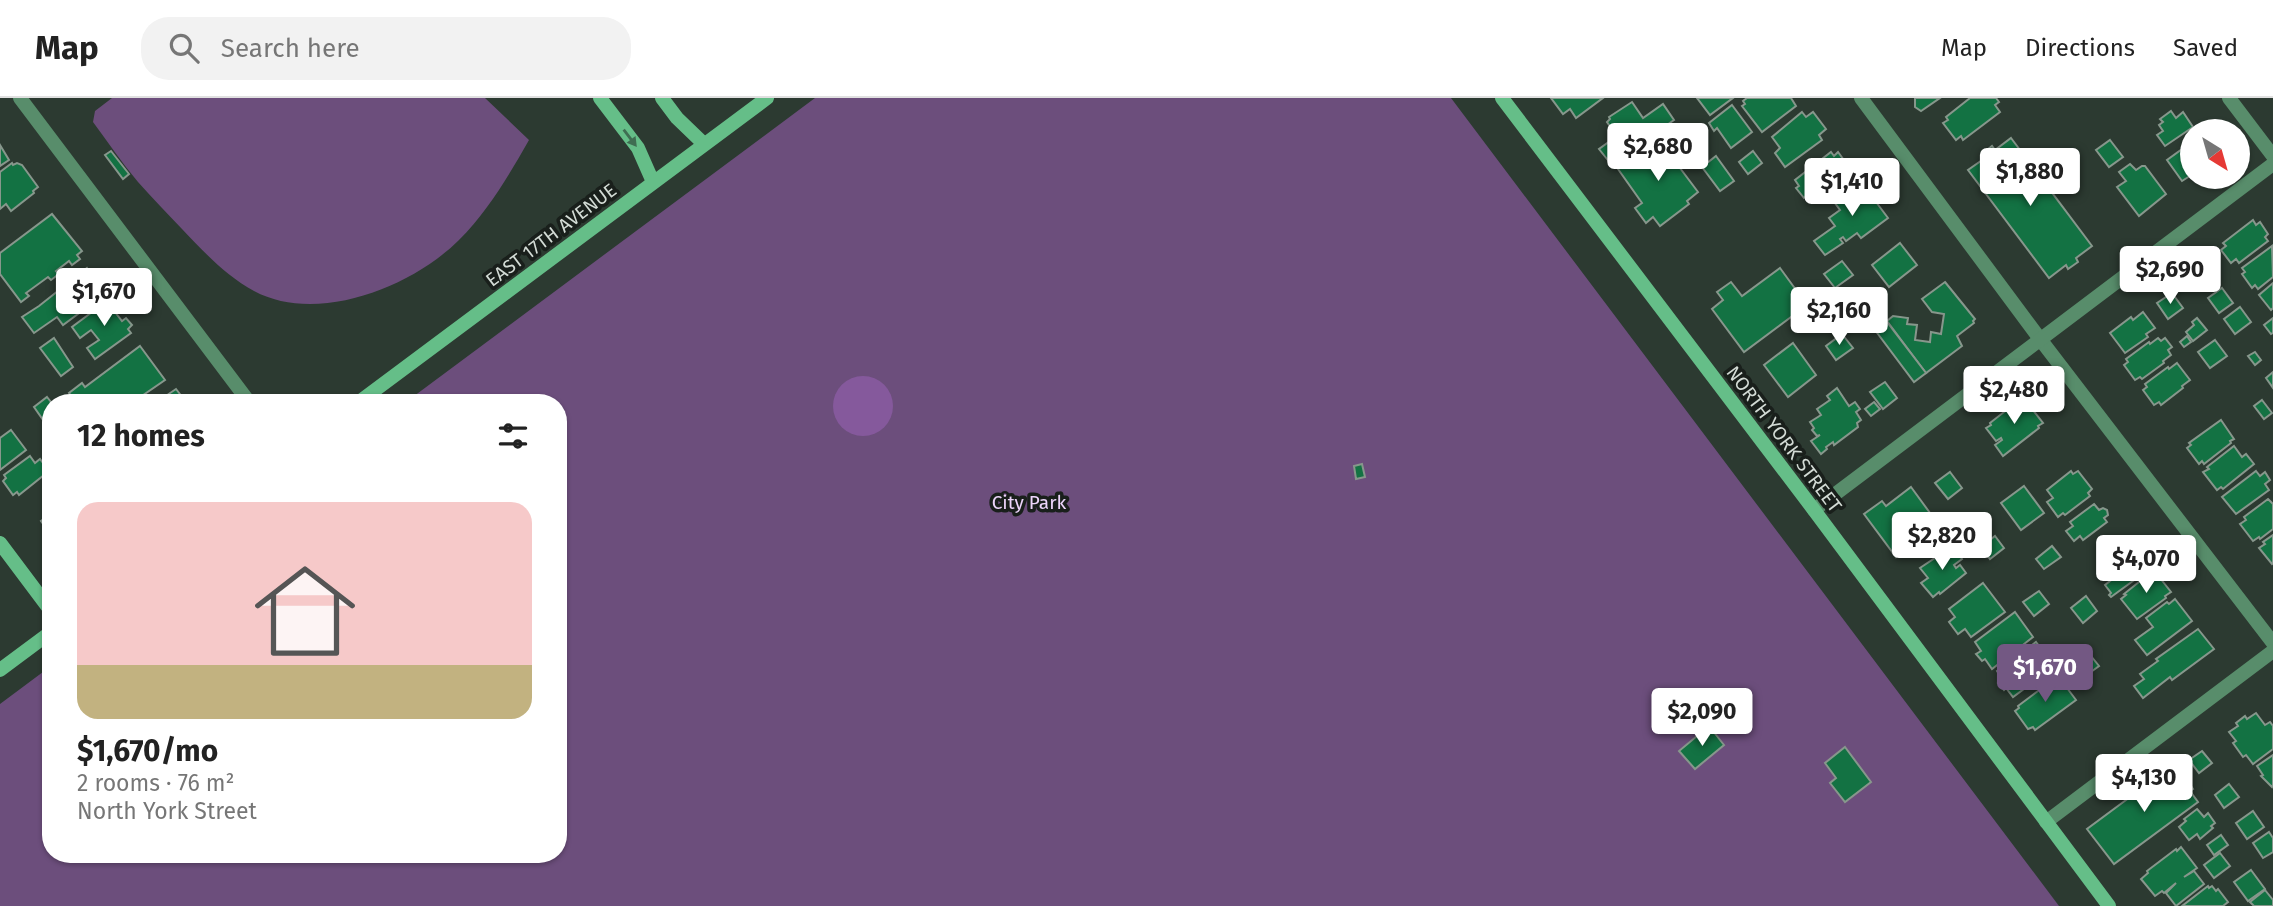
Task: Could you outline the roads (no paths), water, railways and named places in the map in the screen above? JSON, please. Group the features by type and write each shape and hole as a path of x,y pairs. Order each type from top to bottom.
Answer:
{"main road":[{"path":"600,98 638,148 653,182"},
{"path":"662,98 677,118 704,144"},
{"name":"EAST 17TH AVENUE","path":"370,394 767,98"},
{"name":"NORTH YORK STREET","path":"1502,98 2109,906"},
{"path":"0,543 42,599"},
{"path":"0,670 42,639"}],"street":[{"path":"20,98 243,394"},
{"path":"1861,98 2040,339 2273,643"},
{"path":"2229,98 2273,156"},
{"path":"1814,510 2273,164"},
{"path":"2046,822 2273,651"}],"park label":[{"name":"City Park","path":"1029,502"}]}
